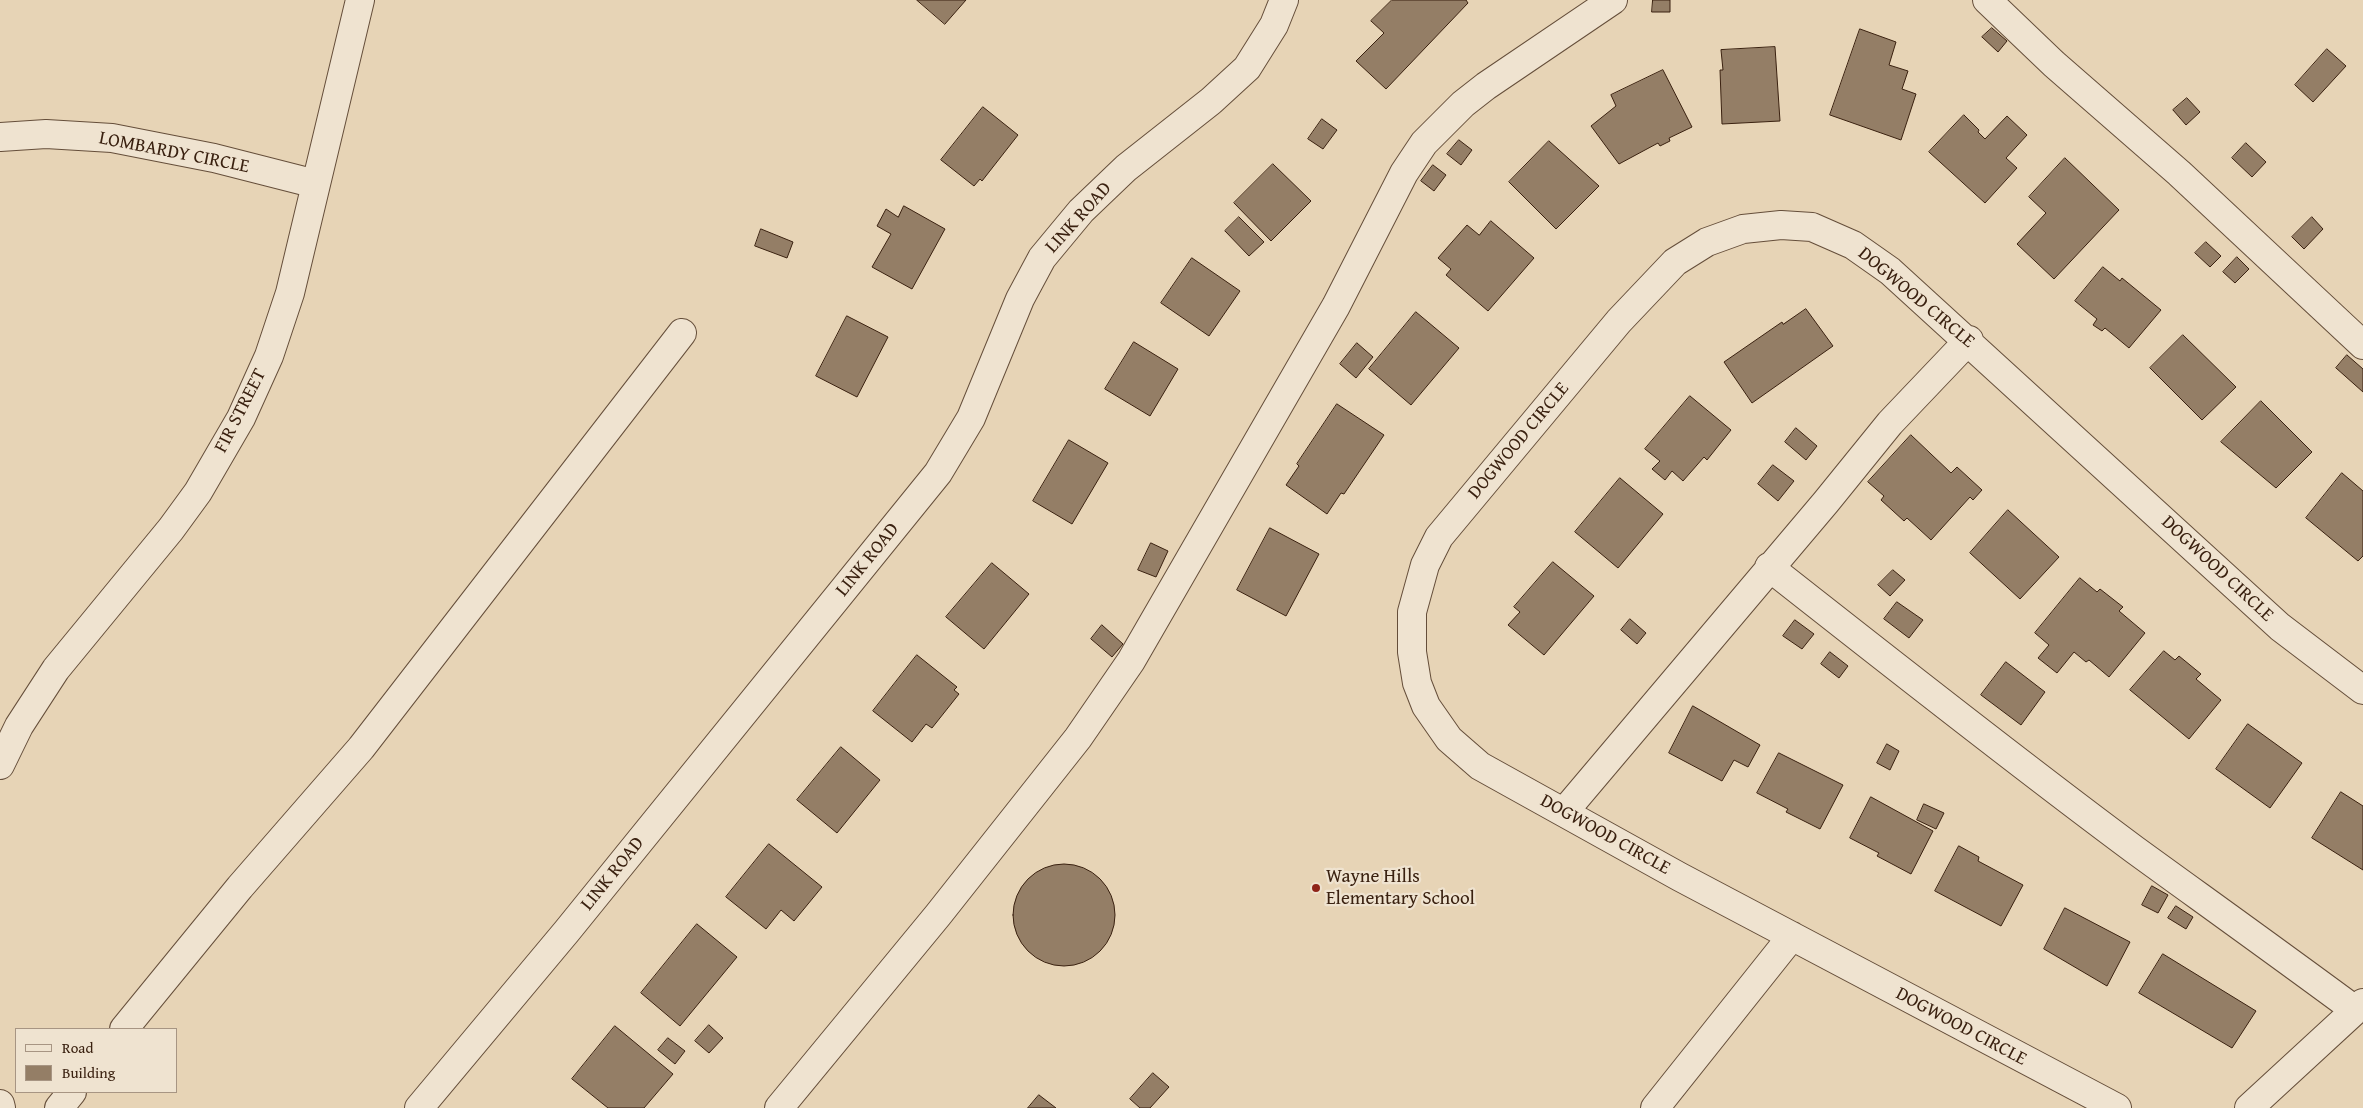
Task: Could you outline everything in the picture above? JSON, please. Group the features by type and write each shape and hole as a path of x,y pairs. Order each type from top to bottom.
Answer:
{"street":[{"name":"FIR STREET","path":"0,765 19,726 56,670 171,529 198,492 241,418 269,356 290,293 360,0"},
{"name":"LINK ROAD","path":"419,1108 567,931 938,473 971,418 1020,299 1042,258 1081,211 1126,168 1211,101 1247,68 1274,25 1284,0"},
{"path":"779,1108 938,915 1072,746 1131,661 1336,306 1404,173 1424,143 1463,104 1486,86 1613,0"},
{"path":"1987,0 2054,64 2178,173 2363,345"},
{"name":"LOMBARDY CIRCLE","path":"0,137 46,134 112,138 214,158 316,184"},
{"name":"DOGWOOD CIRCLE","path":"2117,1108 1983,1039 1480,766 1450,739 1426,706 1417,683 1412,652 1412,612 1425,565 1439,537 1619,321 1675,262 1707,242 1743,229 1781,225 1812,227 1854,245 1890,271 1969,340 2280,627 2363,690"},
{"path":"125,1028 240,887 361,748 682,333"},
{"path":"1564,812 1769,567 1826,502 1890,423 1969,340"},
{"path":"1769,567 1983,735 2135,850 2359,1006 2249,1108"},
{"path":"1655,1108 1792,936"},
{"path":"59,1108 71,1093"},
{"path":"0,1104 1,1108"}],"building":[{"path":"917,0 966,0 945,24"},
{"path":"1392,0 1466,0 1468,3 1386,89 1356,61 1384,33 1371,21"},
{"path":"1653,0 1670,0 1670,12 1652,12"},
{"path":"1992,28 2007,41 1998,52 1982,37"},
{"path":"1860,29 1896,42 1889,65 1908,71 1902,89 1916,94 1901,140 1830,115"},
{"path":"1775,47 1780,121 1722,124 1720,70 1723,70 1721,50"},
{"path":"2327,49 2346,66 2313,102 2295,85"},
{"path":"1663,70 1692,127 1669,138 1670,141 1660,146 1658,143 1619,164 1591,126 1616,106 1611,95"},
{"path":"2187,98 2200,112 2186,125 2173,110"},
{"path":"983,107 1018,135 982,181 980,179 974,186 941,160"},
{"path":"1964,115 1985,139 2007,116 2027,135 2006,158 2017,168 1985,203 1929,152"},
{"path":"1322,119 1337,130 1323,149 1308,139"},
{"path":"1459,140 1472,150 1461,165 1447,154"},
{"path":"1549,141 1599,186 1556,229 1509,182"},
{"path":"2246,143 2266,162 2252,177 2232,158"},
{"path":"2065,158 2119,210 2054,279 2017,244 2046,213 2029,197"},
{"path":"1273,164 1311,201 1271,241 1234,203"},
{"path":"1433,165 1446,175 1434,191 1421,181"},
{"path":"904,206 945,229 912,289 872,267 891,234 877,226 886,209 898,217"},
{"path":"1239,217 1264,242 1249,256 1225,231"},
{"path":"2312,217 2323,229 2304,249 2292,237"},
{"path":"1491,221 1534,258 1488,311 1446,275 1451,269 1438,258 1467,225 1479,235"},
{"path":"761,229 793,242 787,258 755,246"},
{"path":"2206,242 2221,256 2210,267 2195,253"},
{"path":"2237,257 2249,269 2235,283 2223,272"},
{"path":"1192,258 1240,291 1209,336 1161,303"},
{"path":"2103,267 2120,281 2122,278 2161,310 2129,348 2105,328 2102,331 2093,325 2097,319 2075,301"},
{"path":"1806,309 1833,346 1752,403 1724,362 1782,322 1783,324"},
{"path":"1416,312 1459,348 1411,405 1369,369"},
{"path":"847,316 888,337 857,397 816,376"},
{"path":"2183,335 2236,387 2202,420 2150,368"},
{"path":"1134,342 1178,369 1150,416 1105,389"},
{"path":"1357,343 1373,357 1356,378 1340,364"},
{"path":"2347,355 2363,369 2363,392 2336,368"},
{"path":"1690,396 1731,430 1707,460 1704,457 1683,481 1672,471 1665,480 1652,469 1660,461 1645,449"},
{"path":"2261,401 2312,452 2276,488 2221,442"},
{"path":"1337,404 1384,435 1344,494 1341,493 1327,514 1286,485 1299,466 1297,464"},
{"path":"1796,428 1817,446 1806,460 1785,442"},
{"path":"1911,435 1951,473 1957,467 1982,490 1973,500 1970,497 1931,540 1907,518 1904,521 1881,500 1884,496 1868,482"},
{"path":"1069,440 1108,463 1072,524 1033,501"},
{"path":"1773,465 1794,481 1778,501 1758,484"},
{"path":"2342,473 2363,491 2363,556 2358,561 2306,518"},
{"path":"1620,478 1663,514 1618,568 1575,532"},
{"path":"2008,510 2059,557 2020,599 1970,553"},
{"path":"1270,528 1319,554 1286,616 1237,590"},
{"path":"1151,543 1168,551 1156,577 1138,570"},
{"path":"1553,562 1594,596 1544,655 1508,625 1520,612 1514,607"},
{"path":"992,563 1029,594 984,649 946,617"},
{"path":"1893,570 1905,580 1890,596 1878,585"},
{"path":"2080,578 2097,592 2100,589 2123,607 2119,611 2145,633 2109,677 2089,660 2086,662 2074,652 2057,673 2038,658 2049,645 2035,633"},
{"path":"1897,602 1923,620 1909,638 1884,619"},
{"path":"1630,619 1646,633 1637,644 1621,630"},
{"path":"1795,620 1814,634 1802,649 1783,636"},
{"path":"1102,625 1123,644 1112,657 1091,639"},
{"path":"2164,651 2175,660 2179,656 2201,674 2196,679 2221,700 2189,739 2130,690"},
{"path":"1830,652 1848,666 1839,678 1821,664"},
{"path":"917,655 957,687 954,690 959,694 932,728 926,724 912,742 873,711"},
{"path":"2006,662 2045,692 2021,725 1981,695"},
{"path":"1693,706 1760,745 1748,767 1734,760 1722,781 1669,753"},
{"path":"2248,724 2302,763 2270,808 2216,769"},
{"path":"1887,744 1899,751 1890,770 1877,763"},
{"path":"841,747 880,780 837,833 797,800"},
{"path":"1779,753 1843,785 1820,829 1786,812 1788,809 1757,793"},
{"path":"2341,792 2363,806 2363,870 2312,838"},
{"path":"1871,797 1933,831 1911,874 1877,856 1879,853 1850,838"},
{"path":"1924,804 1944,813 1936,829 1917,820"},
{"path":"769,844 822,887 794,921 781,910 766,929 726,897"},
{"path":"1959,846 1979,857 1978,861 2023,885 2001,926 1935,891"},
{"path":"1064,864 1084,868 1100,879 1111,895 1115,915 1111,935 1100,951 1084,962 1064,966 1044,962 1028,951 1017,935 1013,915 1017,895 1028,879 1044,868"},
{"path":"2152,886 2168,895 2158,913 2142,905"},
{"path":"2176,906 2193,917 2186,929 2168,918"},
{"path":"2065,908 2130,942 2107,986 2044,949"},
{"path":"697,924 737,957 680,1026 641,993"},
{"path":"2163,954 2256,1011 2232,1048 2139,993"},
{"path":"709,1025 723,1038 709,1053 695,1041"},
{"path":"615,1026 673,1074 644,1108 608,1108 572,1079"},
{"path":"668,1038 685,1051 675,1064 658,1050"},
{"path":"1153,1073 1169,1087 1150,1108 1140,1108 1130,1099"},
{"path":"1039,1095 1056,1108 1028,1108"}],"place":[{"name":"Wayne Hills Elementary School","path":"1316,888"}]}
